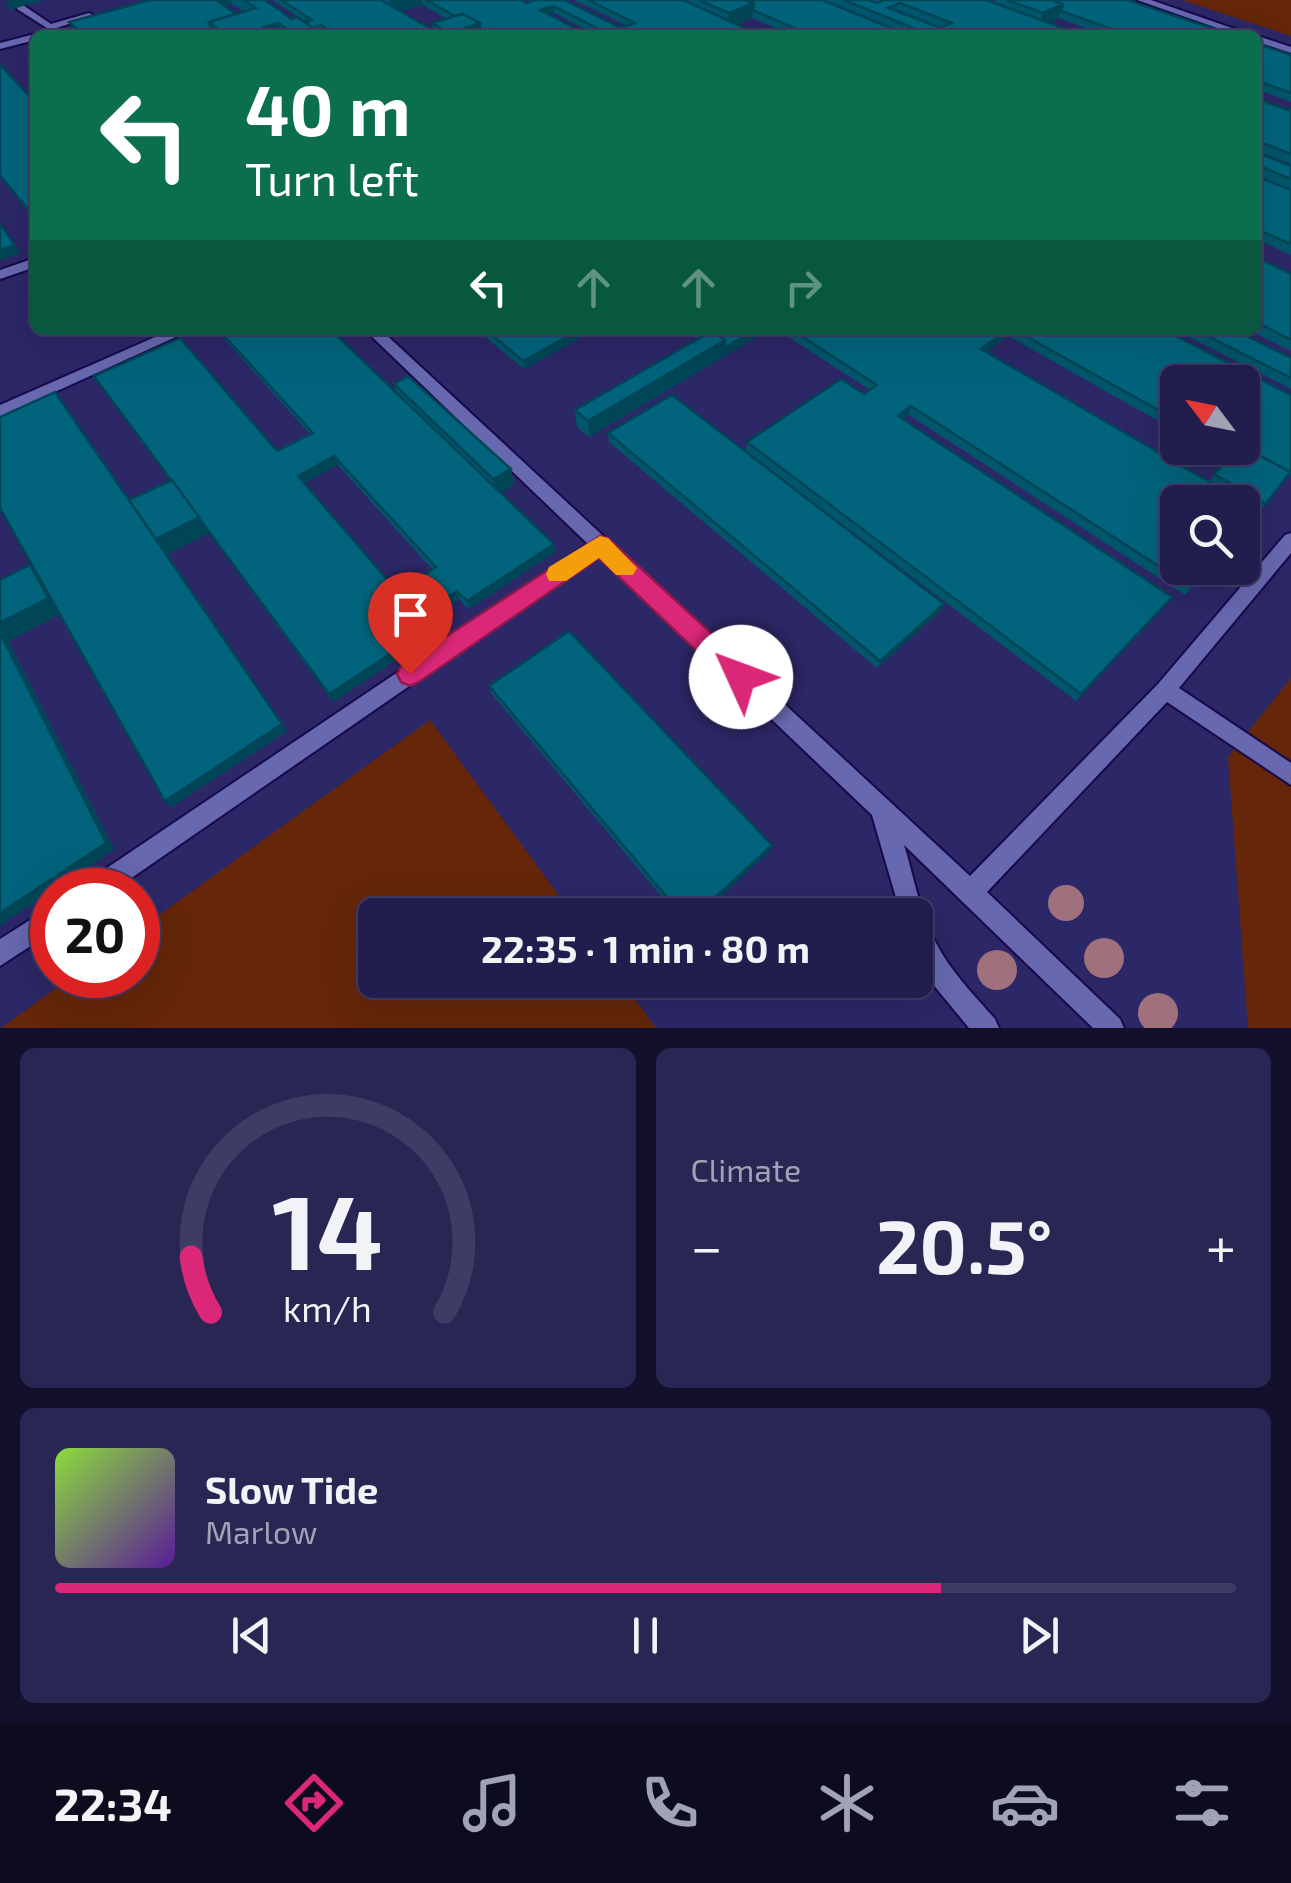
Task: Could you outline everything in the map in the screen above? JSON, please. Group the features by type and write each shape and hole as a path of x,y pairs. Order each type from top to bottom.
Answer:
{"lane":[{"path":"1142,0 1232,30"},
{"path":"36,2 51,30"},
{"path":"20,6 50,30"},
{"path":"57,30 102,13"},
{"path":"0,46 30,38"},
{"path":"1262,39 1291,50"},
{"path":"0,276 30,264"},
{"path":"0,410 172,335"},
{"path":"377,335 1111,1028"},
{"path":"970,892 1165,690 1291,540"},
{"path":"126,868 600,545"},
{"path":"1165,690 1291,774"},
{"path":"882,809 907,898"},
{"path":"0,954 30,933"},
{"path":"933,960 986,1028"}],"shaded area":[{"path":"1182,0 1291,0 1291,36"},
{"path":"1291,678 1291,1028 1248,1028 1228,757"},
{"path":"430,720 561,898 358,898 358,998 634,998 656,1028 1,1028 42,998 160,998 160,914"}],"building":[{"path":"150,0 216,0 236,14 209,22 211,29 207,30 78,30 69,22"},
{"path":"244,0 265,0 316,30 288,30 278,23 264,27 268,30 219,30 209,22 256,8"},
{"path":"281,0 381,0 432,30 328,30 321,25 313,28 305,22 312,20"},
{"path":"426,0 564,0 621,28 635,23 588,0 683,0 750,30 601,30 553,6 540,10 578,30 481,30 480,23 462,14 455,16"},
{"path":"699,0 746,0 754,3 729,13"},
{"path":"746,0 822,0 896,30 799,30 753,10 754,3"},
{"path":"844,0 877,3 986,0 1068,30 918,30","holes":["900,3 952,23 941,28 888,8"]},
{"path":"1007,0 1052,0 1063,4 1043,13"},
{"path":"1052,0 1127,0 1217,30 1115,30 1061,11 1063,4"},
{"path":"462,14 480,23 445,30 432,23"},
{"path":"1262,45 1291,55 1291,93 1262,82"},
{"path":"0,65 30,97 30,212 0,175"},
{"path":"1262,100 1291,108 1291,154 1262,146"},
{"path":"1262,155 1291,166 1291,179 1264,168"},
{"path":"1262,179 1291,190 1291,244 1262,232"},
{"path":"0,224 15,245 0,250"},
{"path":"1262,260 1291,274 1291,340 1262,325"},
{"path":"224,335 336,335 554,544 467,601 457,591 419,616 430,628 329,694 94,376 180,338 277,451 313,433","holes":["334,456 436,567 398,592 298,476"]},
{"path":"492,335 570,335 523,361"},
{"path":"705,335 718,335 725,340 588,421 575,410"},
{"path":"718,335 746,335 724,348 725,340"},
{"path":"800,335 1001,335 981,349 1160,453 1160,465 1180,465 1214,485 1160,485 1160,567 911,406 898,416 1172,597 1081,694 747,442 841,379 864,394 877,385"},
{"path":"1024,335 1174,335 1232,365 1160,365 1160,411"},
{"path":"1206,335 1244,335 1291,358 1291,378"},
{"path":"408,376 511,469 493,479 394,384"},
{"path":"1260,379 1291,395 1291,472 1284,479 1290,472 1260,456"},
{"path":"55,392 282,724 165,801 0,508 0,417"},
{"path":"672,395 944,604 880,661 608,433"},
{"path":"1260,456 1290,472 1266,504 1260,501 1260,485 1233,485 1214,474 1223,465 1260,465"},
{"path":"172,480 199,517 156,539 129,500"},
{"path":"30,565 48,598 0,623 0,580"},
{"path":"569,631 772,845 714,898 668,898 489,686"},
{"path":"0,633 106,843 68,868 30,868 30,893 0,913"}],"slow traffic":[{"path":"558,574 600,545 625,568"}],"route":[{"path":"410,674 600,545 741,677"}]}
